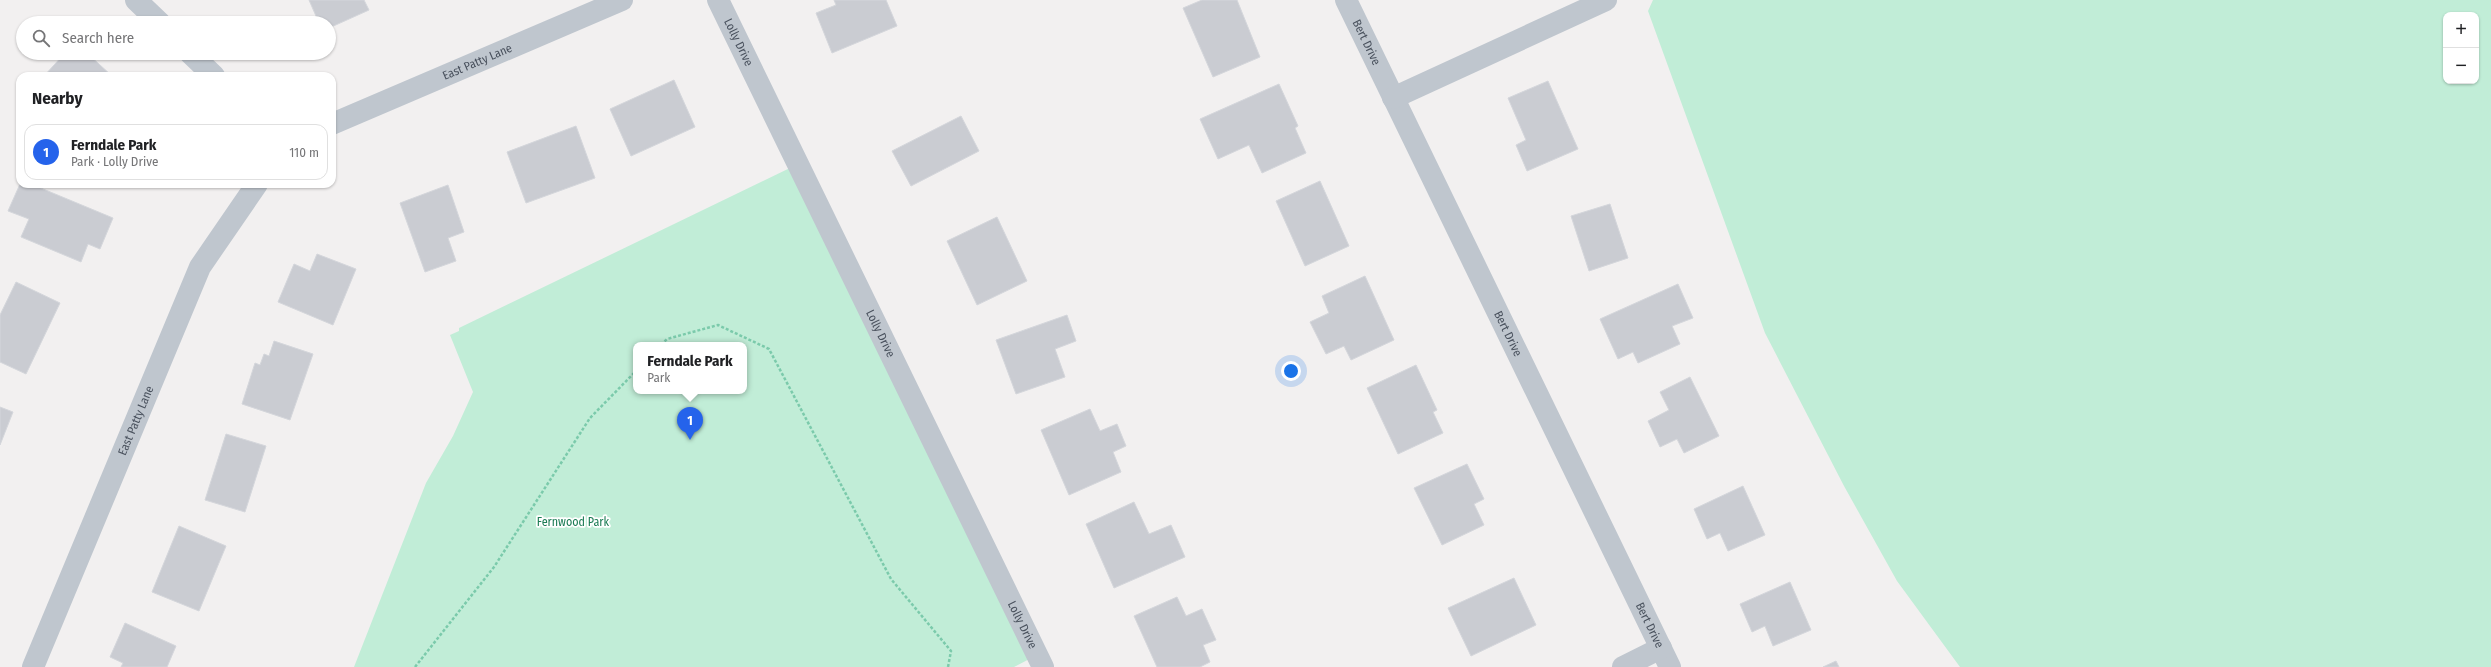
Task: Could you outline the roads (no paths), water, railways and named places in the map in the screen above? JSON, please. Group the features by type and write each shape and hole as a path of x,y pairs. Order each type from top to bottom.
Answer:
{"street":[{"path":"136,0 153,16"},
{"name":"East Patty Lane","path":"336,122 622,0"},
{"name":"Lolly Drive","path":"718,0 1043,667"},
{"name":"Bert Drive","path":"1346,0 1666,658"},
{"path":"1393,98 1606,0"},
{"path":"197,60 210,72"},
{"name":"East Patty Lane","path":"33,667 200,267 254,188"},
{"path":"1623,667 1666,658"}],"place":[{"name":"Ferndale Park","path":"690,440"}],"park label":[{"name":"Fernwood Park","path":"573,522"}]}
